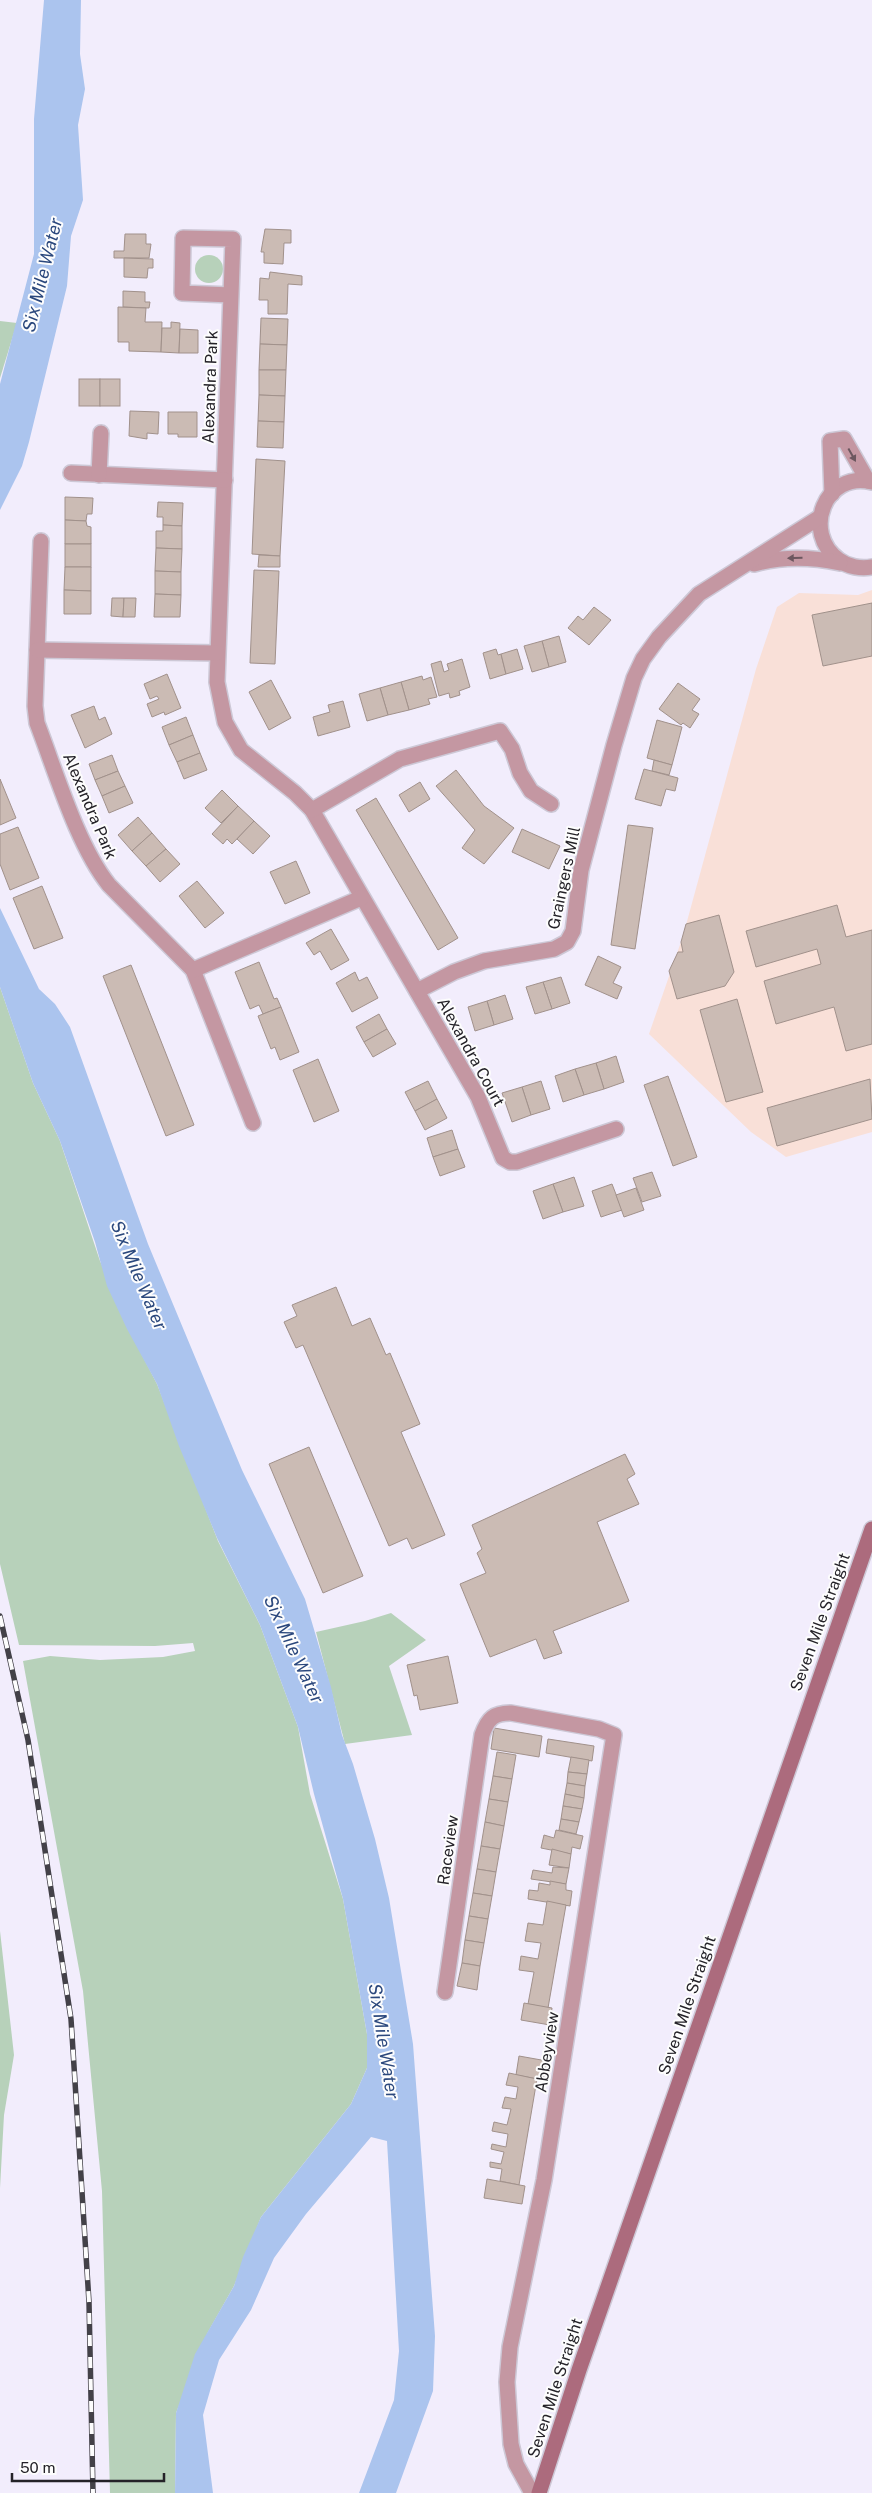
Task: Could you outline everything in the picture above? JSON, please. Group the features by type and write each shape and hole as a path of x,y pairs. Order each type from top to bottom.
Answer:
{"main road":[{"name":"Seven Mile Straight","path":"538,2493 582,2360 872,1529"}],"street":[{"name":"Alexandra Park","path":"231,295 182,293 183,238 233,240 225,480 217,653 221,703 225,722 235,742 247,756 295,793 312,810"},
{"path":"99,474 100,433"},
{"path":"832,494 830,442 844,439 870,482"},
{"path":"71,473 225,480"},
{"path":"843,563 832,555 824,544 820,531 820,517 824,505 832,494 842,486 855,481 870,482"},
{"name":"Graingers Mill","path":"417,991 454,972 484,961 558,948 567,942 573,931 581,870 634,678 651,648 687,605 709,586 820,517"},
{"name":"Alexandra Park","path":"41,541 35,715 58,778 91,857 109,885 193,970 253,1123"},
{"name":"Graingers Mill","path":"741,567 766,560 791,558 817,558 856,567 872,566"},
{"path":"38,650 217,653"},
{"path":"417,991 361,898 312,810 400,759 500,731 512,749 520,773 531,791 551,804"},
{"path":"193,970 361,898"},
{"name":"Alexandra Court","path":"417,991 478,1097 500,1154 506,1160 517,1162 616,1129"},
{"name":"Abbeyview","path":"493,1716 511,1713 599,1729 614,1736 544,2180 510,2347 507,2382 511,2444 516,2464 532,2493"},
{"name":"Raceview","path":"445,1992 482,1734 487,1722 493,1716"}],"shaded area":[{"path":"872,590 872,1132 786,1157 751,1132 649,1034 683,936 756,669 777,607 799,593 858,595"}],"green space":[{"path":"209,255 219,259 223,269 219,279 209,283 199,279 195,269 199,259"},
{"path":"0,321 17,323 0,378"},
{"path":"0,987 33,1083 60,1141 100,1261 157,1384 218,1541 260,1625 298,1727 310,1794 343,1899 367,2034 367,2068 351,2104 261,2217 234,2286 208,2332 176,2413 175,2493 110,2493 102,2191 83,1991 23,1661 50,1656 100,1660 163,1657 195,1651 193,1643 155,1646 19,1645 0,1564"},
{"path":"391,1613 426,1640 389,1666 412,1735 345,1744 316,1632"},
{"path":"0,1931 14,2055 4,2115 0,2188"}],"water":[{"name":"Six Mile Water","path":"44,0 81,0 80,54 85,89 78,125 83,200 71,236 67,286 29,442 22,466 0,510 0,384 34,254 34,119"},
{"name":"Six Mile Water","path":"0,908 39,989 55,1004 70,1027 148,1244 242,1470 305,1599 331,1687 342,1735 353,1764 375,1839 389,1898 413,2044 435,2336 433,2391 396,2493 359,2493 394,2400 399,2351 387,2141 371,2137 306,2214 274,2258 251,2310 219,2360 203,2415 213,2493 175,2493 176,2413 195,2354 234,2286 243,2257 261,2217 351,2104 367,2068 367,2034 343,1899 298,1727 260,1625 217,1538 179,1446 157,1384 127,1329 107,1286 95,1242 60,1141 33,1083 0,987"}],"building":[{"path":"265,229 291,230 291,243 284,243 283,264 264,263 264,252 261,252"},
{"path":"125,234 146,234 146,244 151,244 149,258 114,258 114,251 124,251"},
{"path":"124,258 153,259 153,268 148,268 147,278 124,277"},
{"path":"270,272 302,276 302,285 288,284 287,314 268,314 268,300 259,300 260,278 269,279"},
{"path":"123,291 145,292 145,302 150,302 149,308 123,307"},
{"path":"118,307 146,308 145,322 162,322 161,352 129,351 129,342 118,342"},
{"path":"261,318 288,319 287,345 260,344"},
{"path":"171,322 180,323 179,353 161,352 162,328 171,328"},
{"path":"180,329 198,330 198,353 179,353"},
{"path":"260,344 287,345 286,370 259,370"},
{"path":"259,370 286,370 285,396 259,395"},
{"path":"79,379 100,379 100,406 79,406"},
{"path":"100,379 120,379 120,406 100,406"},
{"path":"259,395 285,396 284,422 258,421"},
{"path":"130,411 159,412 158,434 147,433 147,439 129,436"},
{"path":"168,412 197,412 197,437 178,437 178,434 168,434"},
{"path":"258,421 284,422 283,448 257,447"},
{"path":"256,459 285,461 280,556 252,554"},
{"path":"65,497 93,498 92,514 87,514 86,521 65,520"},
{"path":"158,502 183,503 182,526 163,525 163,517 157,517"},
{"path":"65,520 86,521 87,526 91,527 91,544 65,544"},
{"path":"163,525 182,526 182,549 156,548 156,531 163,531"},
{"path":"65,544 91,544 91,567 65,567"},
{"path":"156,548 182,549 181,572 155,571"},
{"path":"259,555 280,556 280,567 258,567"},
{"path":"65,567 91,567 91,591 64,590"},
{"path":"254,570 279,571 275,664 250,663"},
{"path":"155,571 181,572 181,595 155,594"},
{"path":"64,590 91,591 91,614 64,614"},
{"path":"155,594 181,595 180,617 154,617"},
{"path":"112,598 124,598 123,617 111,616"},
{"path":"124,598 136,598 135,617 123,617"},
{"path":"872,603 872,656 823,666 812,615"},
{"path":"594,607 611,620 589,645 568,628 578,616 583,620"},
{"path":"559,636 566,662 549,667 542,641"},
{"path":"542,641 549,667 532,672 524,646"},
{"path":"496,649 498,655 501,654 506,674 490,679 483,653"},
{"path":"517,649 523,669 506,674 501,654"},
{"path":"462,659 470,687 459,691 460,695 450,698 449,693 439,696 431,664 441,661 444,672 449,670 447,664"},
{"path":"167,674 181,708 165,715 164,712 152,717 147,704 159,699 157,696 150,699 144,684"},
{"path":"422,676 423,680 431,677 437,697 428,699 430,704 409,710 401,682"},
{"path":"271,680 291,718 269,730 249,692"},
{"path":"401,682 409,710 388,715 380,688"},
{"path":"678,683 700,699 692,710 699,714 690,728 683,723 681,725 659,709"},
{"path":"380,688 388,715 367,721 359,694"},
{"path":"343,701 350,727 318,736 313,717 330,712 328,705"},
{"path":"94,706 99,720 105,717 112,734 85,748 71,715"},
{"path":"186,717 193,735 169,745 162,727"},
{"path":"657,720 682,727 672,765 647,758"},
{"path":"193,735 200,753 177,762 169,745"},
{"path":"200,753 207,770 184,779 177,762"},
{"path":"112,755 118,771 95,780 89,764"},
{"path":"654,760 672,765 669,775 652,771"},
{"path":"644,769 678,778 675,791 666,789 661,806 635,799"},
{"path":"456,770 484,806 514,828 484,864 462,848 475,830 436,786"},
{"path":"118,771 125,786 102,796 95,780"},
{"path":"0,779 16,818 0,825"},
{"path":"420,782 430,799 409,812 399,795"},
{"path":"125,786 133,803 109,813 102,796"},
{"path":"222,790 238,806 221,823 205,808"},
{"path":"376,798 458,938 438,950 356,810"},
{"path":"238,806 254,821 232,844 227,839 223,844 212,834"},
{"path":"138,817 152,833 132,851 118,835"},
{"path":"254,821 270,836 253,854 237,839"},
{"path":"628,825 653,828 635,949 611,945"},
{"path":"18,827 39,878 10,890 0,864 0,834"},
{"path":"522,829 560,846 549,869 512,852"},
{"path":"152,833 166,849 146,866 132,851"},
{"path":"166,849 180,864 160,882 146,866"},
{"path":"296,861 310,893 285,904 270,872"},
{"path":"197,881 224,913 205,928 179,896"},
{"path":"42,886 63,938 34,949 13,898"},
{"path":"837,905 846,937 872,930 872,1044 846,1051 834,1007 776,1024 764,981 821,964 817,949 756,967 746,931"},
{"path":"719,915 734,972 725,986 677,999 669,971 678,952 683,952 681,942 686,924"},
{"path":"331,929 349,960 331,970 320,951 314,955 306,943"},
{"path":"598,956 621,967 613,983 622,987 617,999 585,985"},
{"path":"259,962 274,999 277,998 281,1007 263,1014 259,1005 250,1009 235,972"},
{"path":"131,965 194,1125 166,1136 103,976"},
{"path":"355,972 359,981 367,977 378,998 352,1012 336,983"},
{"path":"561,977 570,1003 552,1009 543,982"},
{"path":"543,982 552,1009 535,1014 526,987"},
{"path":"505,995 513,1019 494,1025 487,1001"},
{"path":"737,999 763,1092 726,1102 700,1010"},
{"path":"487,1001 494,1025 475,1031 468,1007"},
{"path":"281,1007 299,1052 280,1060 275,1047 271,1049 258,1016"},
{"path":"379,1014 387,1029 364,1042 356,1027"},
{"path":"387,1029 396,1044 373,1057 364,1042"},
{"path":"616,1056 624,1082 604,1089 596,1063"},
{"path":"318,1059 339,1111 314,1122 293,1070"},
{"path":"596,1063 604,1089 584,1095 575,1069"},
{"path":"575,1069 584,1095 563,1102 555,1076"},
{"path":"668,1076 697,1157 673,1166 644,1085"},
{"path":"870,1079 872,1119 777,1146 767,1108"},
{"path":"428,1081 437,1099 415,1111 405,1092"},
{"path":"541,1081 550,1109 531,1115 522,1087"},
{"path":"522,1087 531,1115 512,1122 502,1093"},
{"path":"437,1099 447,1118 425,1130 415,1111"},
{"path":"452,1130 458,1149 433,1157 427,1138"},
{"path":"458,1149 465,1167 440,1176 433,1157"},
{"path":"652,1172 661,1196 642,1202 633,1178"},
{"path":"574,1177 584,1206 563,1212 553,1184"},
{"path":"553,1184 563,1212 543,1219 533,1191"},
{"path":"612,1184 622,1210 601,1217 592,1191"},
{"path":"636,1188 644,1210 624,1217 616,1195"},
{"path":"336,1287 352,1326 370,1318 386,1355 390,1353 420,1424 401,1432 445,1535 412,1549 407,1538 389,1546 303,1345 296,1348 284,1322 297,1316 292,1305"},
{"path":"309,1447 363,1576 323,1593 269,1464"},
{"path":"625,1454 635,1474 627,1479 639,1504 597,1522 629,1601 553,1631 562,1653 544,1659 536,1639 490,1657 460,1584 486,1573 477,1553 482,1549 472,1525"},
{"path":"448,1656 458,1703 420,1710 417,1695 414,1696 407,1665"},
{"path":"494,1728 542,1736 539,1757 491,1749"},
{"path":"548,1739 594,1746 592,1761 546,1753"},
{"path":"497,1752 516,1755 512,1779 493,1776"},
{"path":"571,1757 589,1760 587,1774 568,1772"},
{"path":"568,1772 587,1774 585,1786 567,1783"},
{"path":"493,1776 512,1779 508,1802 489,1799"},
{"path":"567,1783 585,1786 584,1798 565,1794"},
{"path":"565,1794 584,1798 582,1809 563,1806"},
{"path":"489,1799 508,1802 504,1826 485,1822"},
{"path":"563,1806 582,1809 579,1822 561,1819"},
{"path":"561,1819 579,1822 576,1834 559,1830"},
{"path":"485,1822 504,1826 500,1849 481,1846"},
{"path":"556,1830 583,1836 580,1849 572,1847 571,1854 541,1848 544,1835 554,1838"},
{"path":"481,1846 500,1849 496,1872 477,1869"},
{"path":"552,1849 571,1854 569,1868 549,1865"},
{"path":"553,1867 569,1868 566,1884 531,1879 533,1870 552,1873"},
{"path":"477,1869 496,1872 492,1896 473,1893"},
{"path":"550,1881 566,1884 566,1890 572,1891 570,1906 528,1899 529,1890 538,1891 539,1883 550,1885"},
{"path":"473,1893 492,1896 488,1919 469,1916"},
{"path":"547,1901 566,1905 548,2008 528,2004 534,1972 519,1970 521,1956 538,1959 541,1943 525,1941 528,1923 543,1925"},
{"path":"469,1916 488,1919 484,1943 465,1940"},
{"path":"465,1940 484,1943 480,1966 462,1963"},
{"path":"462,1963 480,1966 477,1990 457,1986"},
{"path":"524,2003 552,2008 550,2025 521,2020"},
{"path":"519,2056 547,2061 543,2080 516,2075"},
{"path":"509,2073 537,2079 519,2185 500,2181 502,2169 490,2167 490,2162 501,2164 504,2152 491,2149 492,2144 506,2147 508,2134 492,2131 494,2122 507,2125 511,2109 502,2108 505,2097 516,2099 518,2087 506,2085"},
{"path":"487,2179 525,2186 522,2204 484,2198"}],"railway":[{"path":"0,1616 28,1740 71,2019 89,2302 93,2493"}]}
